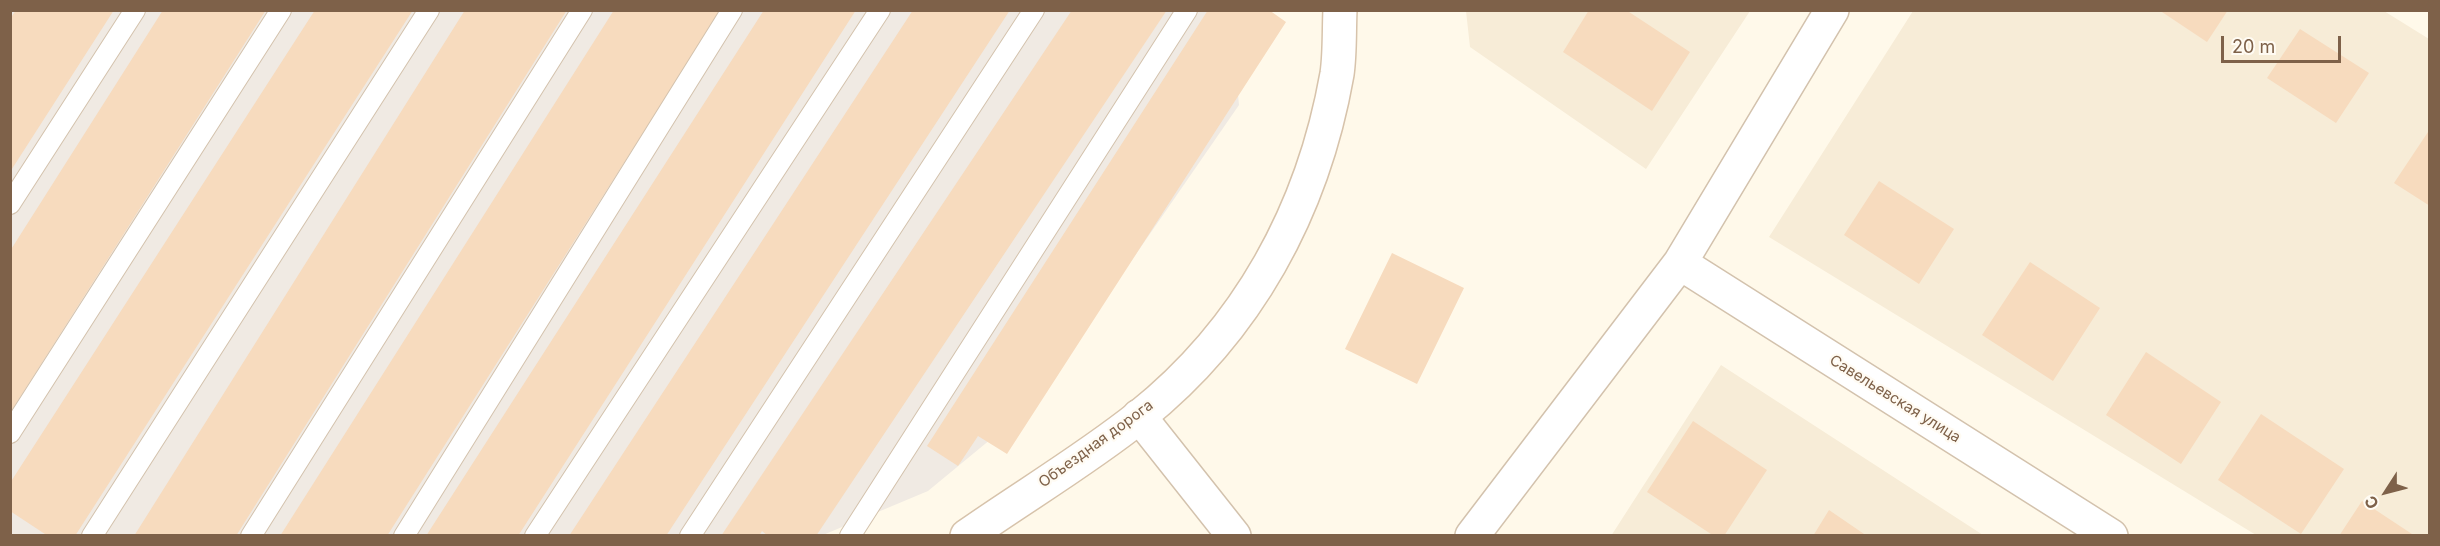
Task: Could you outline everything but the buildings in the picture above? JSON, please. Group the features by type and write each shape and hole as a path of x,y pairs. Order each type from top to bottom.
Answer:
{"street":[{"name":"Объездная дорога","path":"967,536 1139,416 1188,371 1232,321 1270,268 1297,214 1321,143 1337,72 1340,10"},
{"path":"1472,536 1680,263 1832,10"},
{"name":"Савельевская улица","path":"1680,263 2110,536"},
{"path":"1139,416 1233,536"}],"lane":[{"path":"10,204 135,10"},
{"path":"10,433 281,10"},
{"path":"92,536 429,10"},
{"path":"251,536 582,10"},
{"path":"404,536 732,10"},
{"path":"536,536 880,10"},
{"path":"690,536 1034,10"},
{"path":"850,536 1187,10"}],"shaded area":[{"path":"10,11 1230,11 1239,105 1031,406 928,491 823,535 11,535"},
{"path":"1466,11 1750,11 1646,169 1470,47"},
{"path":"1913,11 2384,11 2429,39 2429,535 2256,535 1769,237"},
{"path":"1721,365 1983,535 1611,536"}]}
